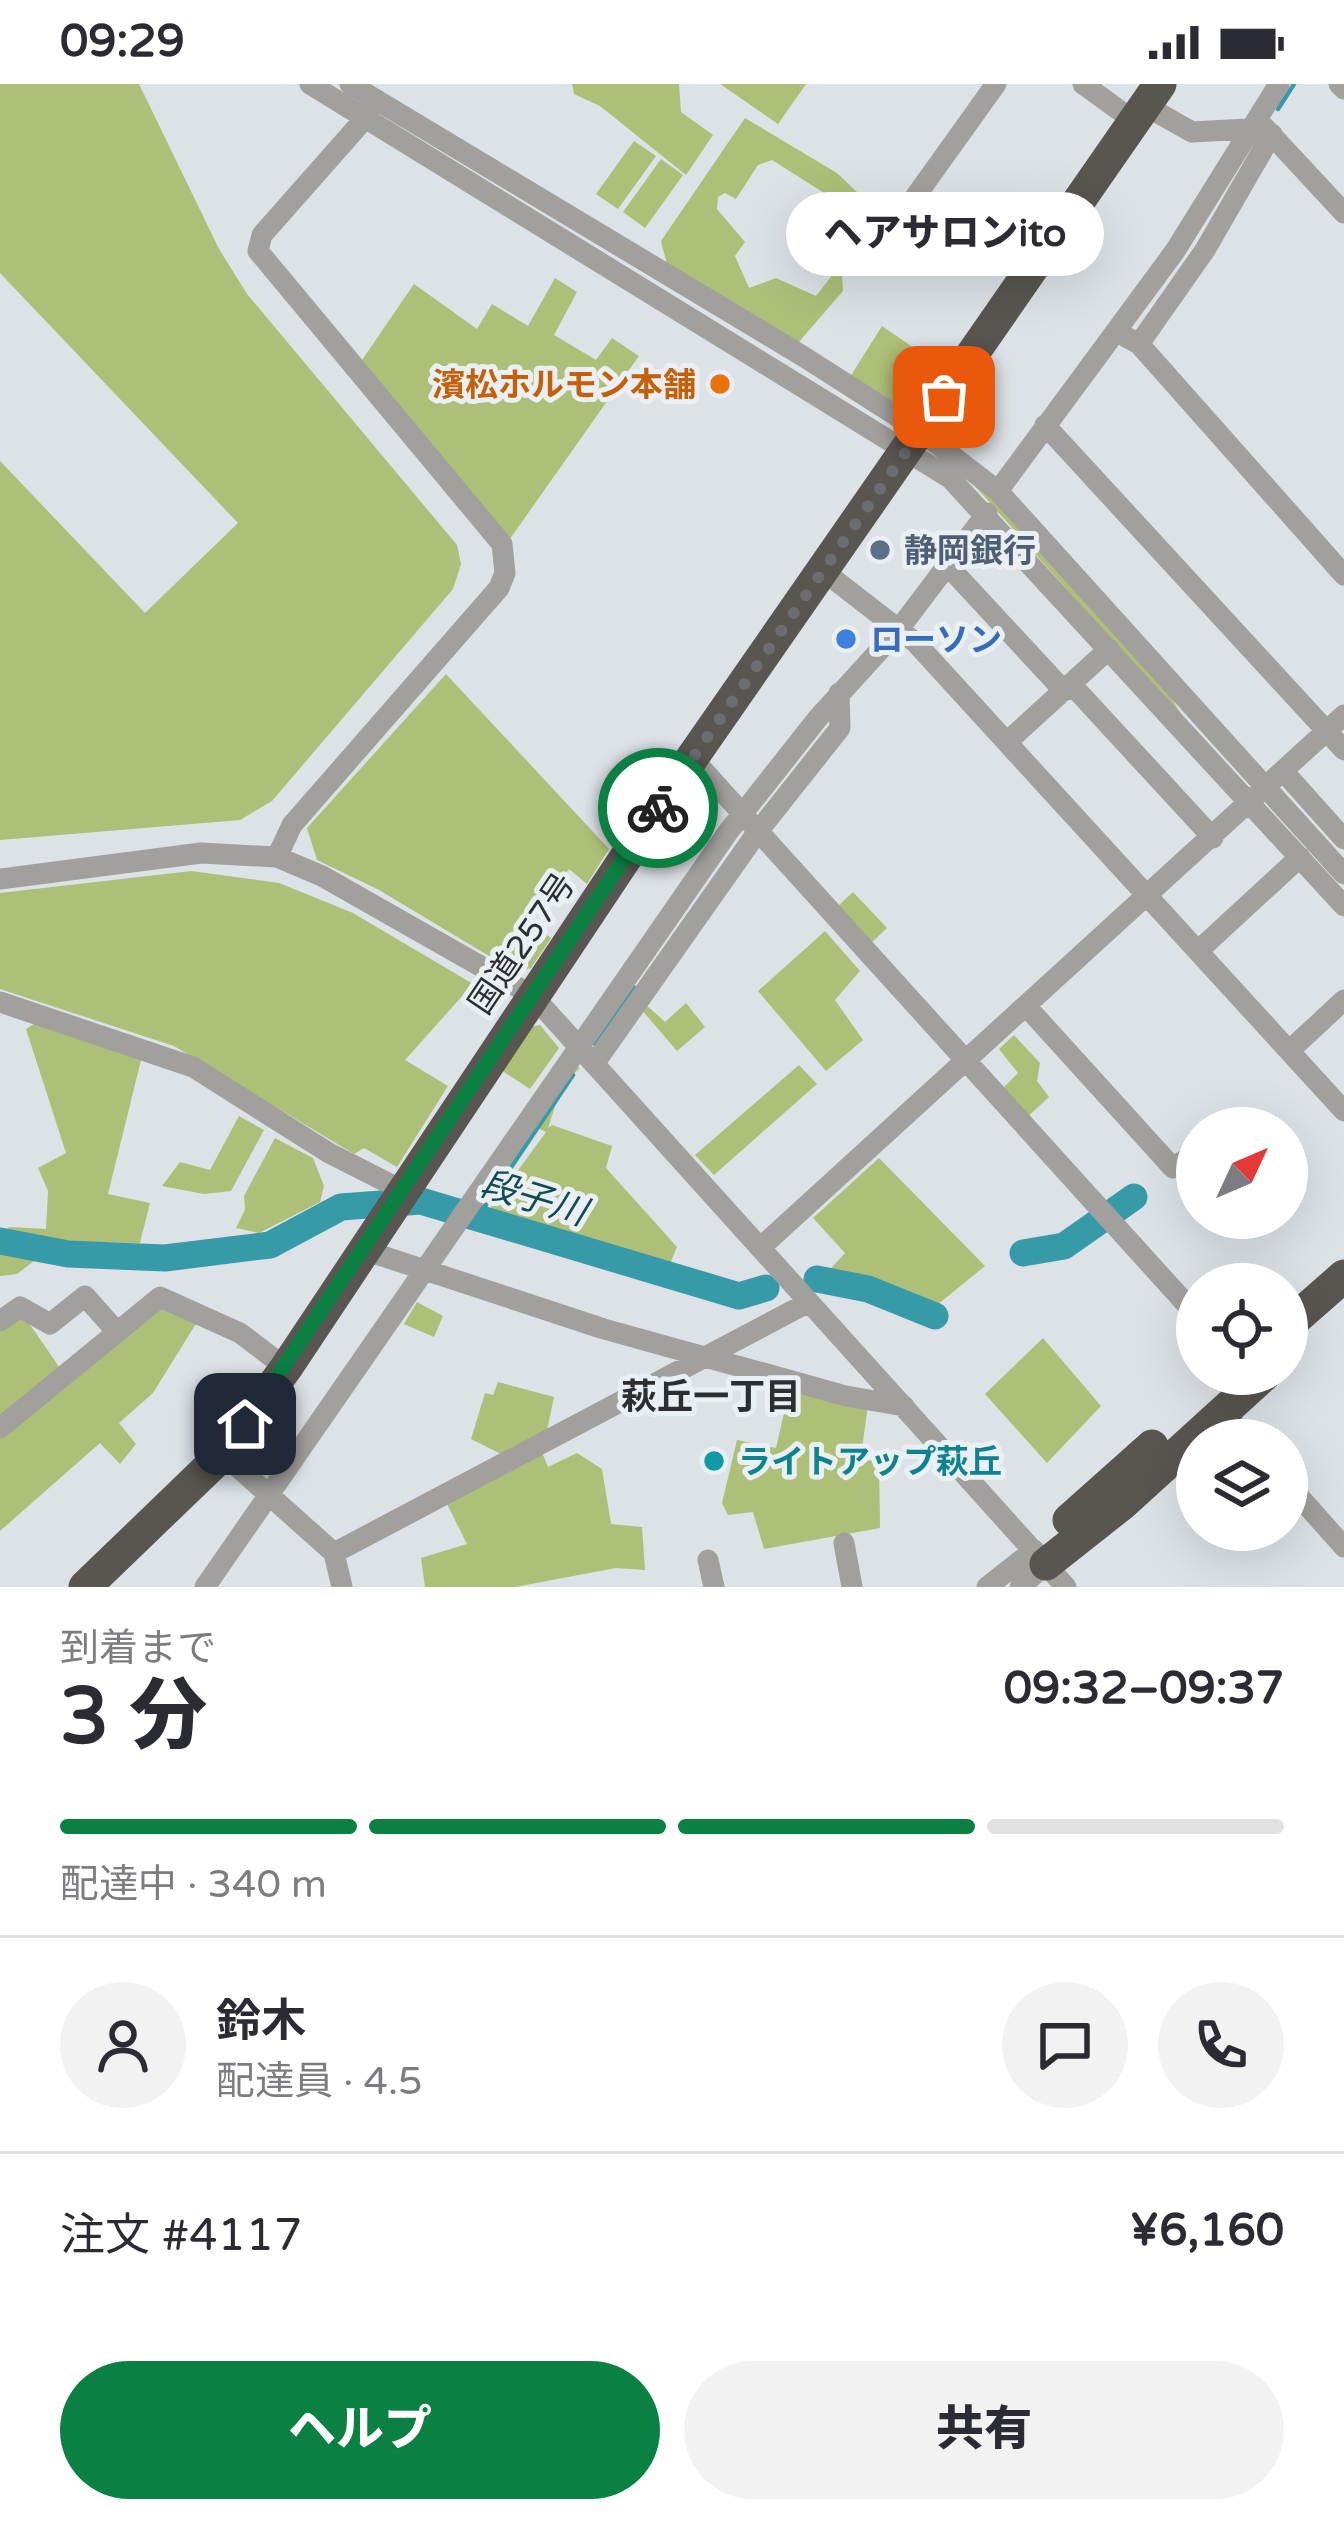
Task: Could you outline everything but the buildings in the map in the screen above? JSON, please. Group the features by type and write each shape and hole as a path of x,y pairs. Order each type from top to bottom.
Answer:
{"highway":[{"name":"国道257号","path":"85,1587 223,1454 286,1368 692,758 1147,103"},
{"path":"1308,1308 1344,1276"},
{"path":"1308,1336 1344,1304"},
{"path":"1049,1567 1214,1395"},
{"path":"1049,1567 1242,1395"}],"street":[{"path":"310,84 370,107 998,491 1258,796 1300,857 1344,906"},
{"path":"350,84 370,107"},
{"path":"895,225 996,84"},
{"path":"1083,84 1147,103 1192,132 1258,128 1340,200"},
{"path":"1139,344 1205,250 1279,84"},
{"path":"277,857 292,825 499,588 505,573 502,544 258,251 262,235 370,107"},
{"path":"998,491 1175,251 1258,128"},
{"path":"1116,332 1139,344 1344,575"},
{"path":"1046,425 1335,723 1344,750"},
{"path":"914,440 987,513 1109,650 1344,874"},
{"path":"205,1587 419,1272 741,815 949,567 987,513"},
{"path":"949,567 1213,838"},
{"path":"822,570 899,628 1344,1111"},
{"path":"1007,742 1109,650"},
{"path":"594,1064 756,834 840,728 839,693"},
{"path":"760,1248 1335,723"},
{"path":"692,758 1176,1293"},
{"path":"1284,772 1344,839"},
{"path":"0,879 200,853 277,857 322,876 532,996 1049,1567"},
{"path":"1198,951 1300,857"},
{"path":"1289,1051 1344,1000"},
{"path":"0,1024 10,1006 151,1048 193,1066 396,1199"},
{"path":"1026,1006 1176,1166"},
{"path":"364,1250 419,1272 704,1357 904,1406"},
{"path":"0,1321 20,1307 50,1324 85,1296 117,1332"},
{"path":"0,1428 160,1297 240,1333 286,1368"},
{"path":"334,1553 809,1302"},
{"path":"1223,1412 1229,1419"},
{"path":"223,1454 334,1553 342,1587"},
{"path":"1308,1507 1344,1547"},
{"path":"844,1543 852,1587"},
{"path":"708,1560 714,1587"},
{"path":"988,1587 1049,1567"},
{"path":"1020,1587 1049,1567"}],"green space":[{"path":"0,84 139,84 219,249 247,294 457,545 461,564 453,589 272,801 240,820 0,840 0,461 145,613 238,523 0,273"},
{"path":"572,84 679,84 681,112 713,135 686,175 600,106 574,94"},
{"path":"720,84 806,84 778,124"},
{"path":"745,118 837,173 857,192 857,201 848,208 772,160 758,165 736,199 725,193 718,197 717,209 745,242 735,256 749,288 776,278 816,296 834,273 842,276 843,291 798,343 668,268 661,241"},
{"path":"634,141 656,156 618,209 596,194"},
{"path":"661,159 683,175 645,228 623,212"},
{"path":"555,278 577,292 554,335 596,360 612,338 639,356 507,543 360,363 414,284 477,329 492,304 528,326"},
{"path":"882,326 943,368 917,409 897,407 850,377"},
{"path":"966,476 983,487 1162,683 1190,728"},
{"path":"446,674 609,849 587,884 569,869 529,923 551,938 531,968 516,972 379,890 317,860 307,828"},
{"path":"191,871 279,883 353,913 473,984 405,1060 448,1086 397,1167 364,1148 354,1154 174,1046 0,989 0,893"},
{"path":"853,892 887,928 869,945 835,909"},
{"path":"825,931 860,971 835,1000 863,1040 826,1071 758,991"},
{"path":"644,1003 665,1022 686,1003 705,1027 677,1051 641,1009"},
{"path":"34,1024 142,1056 108,1194 150,1203 140,1243 60,1241 17,1274 0,1276 0,1238 9,1227 46,1229 48,1191 38,1168 66,1153 26,1029"},
{"path":"540,1025 559,1048 530,1089 501,1070 529,1027"},
{"path":"1014,1035 1040,1063 1037,1081 1049,1097 1024,1120 1000,1091 1018,1073 999,1049"},
{"path":"565,1062 580,1068 562,1085 548,1128 552,1125 612,1146 606,1168 677,1247 667,1271 487,1213 546,1132 523,1121"},
{"path":"799,1065 817,1084 714,1175 695,1155"},
{"path":"239,1116 264,1130 231,1191 204,1194 162,1186 180,1162 210,1170"},
{"path":"275,1138 313,1158 324,1186 320,1202 259,1233 236,1228 245,1210 244,1196"},
{"path":"879,1158 985,1266 937,1305 910,1315 823,1277 845,1253 813,1218"},
{"path":"417,1302 443,1316 434,1337 404,1324"},
{"path":"159,1306 197,1322 153,1393 119,1423 136,1444 120,1464 100,1443 0,1531 0,1327 22,1313 66,1377"},
{"path":"1043,1338 1101,1406 1047,1463 985,1394"},
{"path":"498,1382 554,1397 546,1435 505,1456 471,1439 485,1393 493,1395"},
{"path":"790,1387 868,1405 860,1463 879,1458 880,1528 764,1549 753,1512 728,1515 722,1503 737,1440 776,1448"},
{"path":"540,1448 548,1467 577,1453 602,1469 611,1524 642,1527 645,1570 616,1568 515,1587 425,1587 421,1558 467,1544 444,1498"}],"waterway":[{"path":"1278,109 1294,84"},
{"path":"595,1044 635,988"},
{"path":"475,1221 573,1075"},
{"name":"段子川","path":"1023,1253 1064,1246 1134,1197"},
{"name":"段子川","path":"0,1241 68,1254 165,1258 270,1245 341,1207 421,1201 739,1296 766,1288"},
{"name":"段子川","path":"817,1279 868,1289 935,1316"}],"way so far":[{"path":"658,808 944,397"}],"place":[{"name":"濱松ホルモン本舗","path":"720,384"},
{"name":"ヘアサロンito","path":"944,397"},
{"name":"静岡銀行","path":"880,550"},
{"name":"ローソン","path":"846,639"},
{"name":"ライトアップ萩丘","path":"714,1461"}],"district":[{"name":"萩丘一丁目","path":"711,1396"}],"route":[{"path":"245,1424 658,808"}]}
